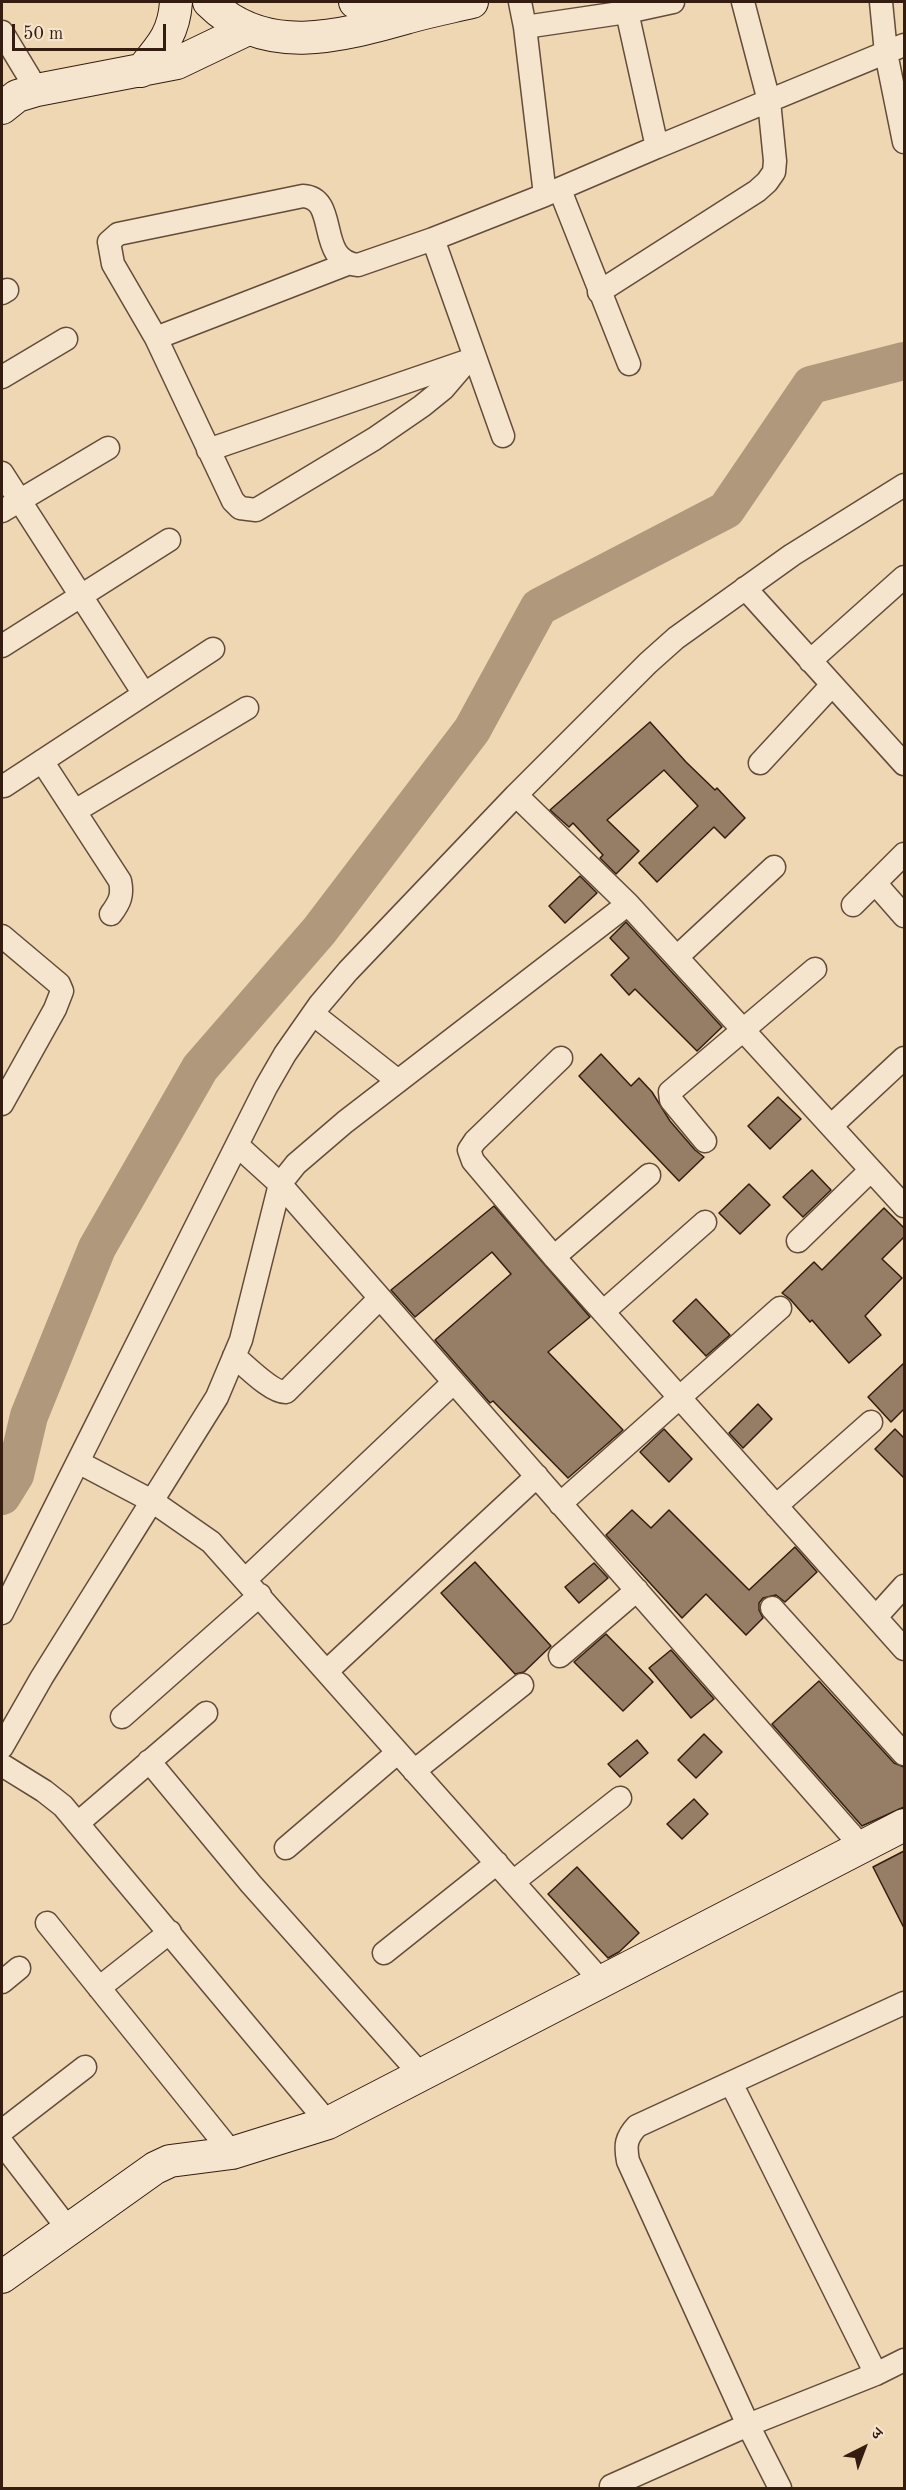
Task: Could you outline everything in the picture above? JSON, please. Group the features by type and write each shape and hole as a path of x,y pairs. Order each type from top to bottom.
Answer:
{"street":[{"path":"141,71 169,38 176,15 176,2"},
{"path":"208,2 223,16 248,29 279,36 319,38 354,32 472,2"},
{"path":"355,2 414,16"},
{"path":"520,2 552,193 630,364"},
{"path":"525,27 627,12 673,2"},
{"path":"599,292 757,191 774,172 769,101 743,2"},
{"path":"881,2 895,49 904,141"},
{"path":"627,12 657,147"},
{"path":"2,108 17,96 37,90 177,63 248,29"},
{"path":"2,32 37,90"},
{"path":"156,338 347,264 358,265 552,193 895,49"},
{"path":"347,264 338,257 322,209 317,200 310,196 118,234 109,242 113,264 156,338 233,501 240,508 256,510 374,439 443,389 471,359"},
{"path":"433,239 471,359 503,436"},
{"path":"2,377 66,339"},
{"path":"208,450 471,359"},
{"path":"10,506 108,448"},
{"path":"2,473 10,506 82,597 144,694"},
{"path":"2,1613 285,1054 348,971 516,795 676,638 792,555 904,484"},
{"path":"2,646 169,540"},
{"path":"810,661 904,577"},
{"path":"745,588 832,685 901,753"},
{"path":"4,786 213,649"},
{"path":"760,763 832,685"},
{"path":"75,811 247,708"},
{"path":"42,761 120,881 122,893 119,904 111,914"},
{"path":"516,795 628,904 903,1203"},
{"path":"853,905 904,854"},
{"path":"677,957 774,867"},
{"path":"875,883 904,916"},
{"path":"2,1747 42,1677 217,1397 241,1340 280,1184 296,1164 398,1081 628,904"},
{"path":"2,938 59,984 62,991 56,1009 2,1104"},
{"path":"705,1141 671,1100 670,1092 815,969"},
{"path":"314,1014 398,1081"},
{"path":"561,1058 475,1141 469,1149 473,1161 554,1257 904,1649"},
{"path":"831,1126 904,1058"},
{"path":"237,1145 280,1184 862,1847"},
{"path":"798,1241 871,1170"},
{"path":"554,1257 649,1175"},
{"path":"603,1312 705,1222"},
{"path":"234,1356 280,1392 286,1392 380,1298"},
{"path":"560,1504 780,1308"},
{"path":"122,1718 454,1382"},
{"path":"776,1506 871,1422"},
{"path":"78,1462 152,1501 211,1542 602,1982"},
{"path":"327,1671 537,1476"},
{"path":"876,1617 904,1586"},
{"path":"560,1656 637,1590"},
{"path":"772,1608 904,1754"},
{"path":"414,1771 522,1686"},
{"path":"78,1823 206,1713"},
{"path":"286,1848 397,1753"},
{"path":"149,1761 251,1884 421,2075"},
{"path":"2,1766 44,1791 63,1806 328,2123"},
{"path":"513,1882 620,1798"},
{"path":"2,2277 140,2179 170,2161 232,2153 328,2123 904,1825"},
{"path":"384,1953 497,1863"},
{"path":"46,1923 232,2153"},
{"path":"99,1988 170,1932"},
{"path":"2,1982 19,1968"},
{"path":"780,2488 748,2425 628,2161 625,2146 629,2134 638,2126 904,2003"},
{"path":"2,2131 85,2067"},
{"path":"731,2083 876,2374"},
{"path":"2,2143 69,2230"},
{"path":"610,2488 748,2425 876,2374 904,2360"}],"building":[{"path":"650,722 686,762 715,790 717,788 745,818 725,838 714,827 657,882 639,863 698,806 664,770 607,820 639,851 616,874 600,858 603,855 573,823 569,827 550,810"},
{"path":"580,876 597,893 565,923 549,906"},
{"path":"626,922 722,1027 697,1051 635,989 629,995 611,975 629,958 610,938"},
{"path":"601,1054 631,1086 639,1078 652,1092 670,1121 704,1157 679,1181 579,1076"},
{"path":"778,1097 801,1119 770,1149 748,1126"},
{"path":"812,1170 831,1190 803,1217 783,1197"},
{"path":"749,1184 770,1205 740,1234 719,1213"},
{"path":"494,1206 590,1317 548,1352 623,1430 568,1478 493,1401 490,1403 435,1340 511,1274 492,1252 415,1317 391,1290"},
{"path":"884,1208 904,1228 904,1237 882,1259 902,1278 865,1316 881,1335 849,1363 812,1320 810,1322 782,1293 814,1262 822,1270"},
{"path":"696,1299 730,1335 706,1356 673,1321"},
{"path":"904,1363 904,1409 891,1422 868,1397"},
{"path":"758,1404 772,1419 743,1448 729,1433"},
{"path":"664,1429 692,1459 669,1482 640,1452"},
{"path":"895,1429 904,1438 904,1478 875,1449"},
{"path":"632,1510 651,1528 669,1510 749,1590 795,1547 817,1572 785,1602 776,1595 763,1598 759,1603 759,1610 763,1618 746,1635 706,1594 682,1618 606,1535"},
{"path":"475,1562 551,1646 524,1672 515,1674 441,1593"},
{"path":"594,1563 608,1578 579,1603 565,1587"},
{"path":"606,1634 653,1682 623,1711 574,1662"},
{"path":"671,1650 714,1699 691,1718 649,1668"},
{"path":"819,1681 894,1763 904,1767 904,1807 862,1826 772,1724"},
{"path":"704,1734 722,1752 696,1778 678,1760"},
{"path":"637,1740 648,1753 620,1777 608,1764"},
{"path":"694,1799 708,1814 682,1839 667,1824"},
{"path":"904,1851 904,1928 873,1867"},
{"path":"577,1867 639,1933 619,1952 608,1958 548,1894"}],"waterway":[{"path":"2,1496 15,1475 29,1416 97,1248 200,1068 319,931 472,730 539,607 726,510 811,385 904,361"}]}
